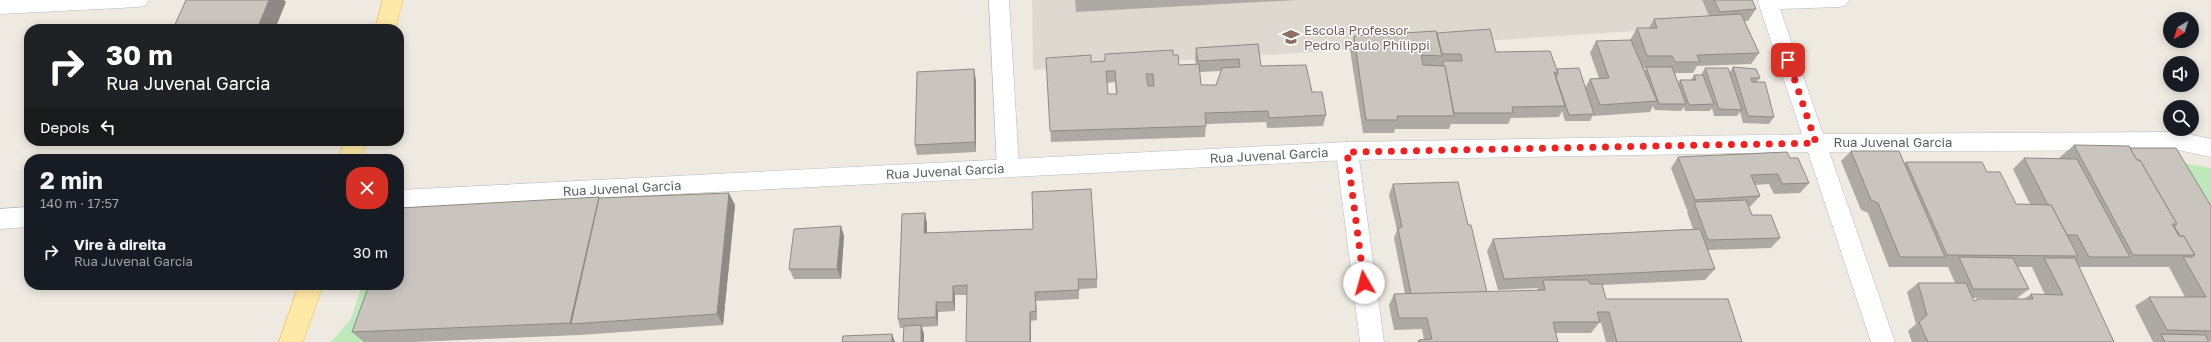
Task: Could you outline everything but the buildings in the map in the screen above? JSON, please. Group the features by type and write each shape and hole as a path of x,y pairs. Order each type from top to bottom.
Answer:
{"main road":[{"path":"0,6 52,2 139,0"},
{"path":"386,24 393,0"},
{"path":"999,0 1008,168"},
{"path":"1839,0 1768,2 1883,342"},
{"name":"Rua Juvenal Garcia","path":"404,199 1347,152 1816,143 2171,141 2211,148"},
{"path":"1347,152 1372,342"},
{"path":"0,219 24,217"},
{"path":"291,342 309,290"}],"shaded area":[{"name":"Escola Professor Pedro Paulo Philippi","path":"1032,0 1702,0 1714,26 1033,70"}],"green space":[{"path":"2163,159 2211,168 2211,205 2190,205"},
{"path":"360,290 384,290 367,342 331,342 351,319"}],"place":[{"name":"Escola Professor Pedro Paulo Philippi","path":"1291,37"}],"route":[{"path":"1364,283 1347,152 1816,143 1788,60"}]}
